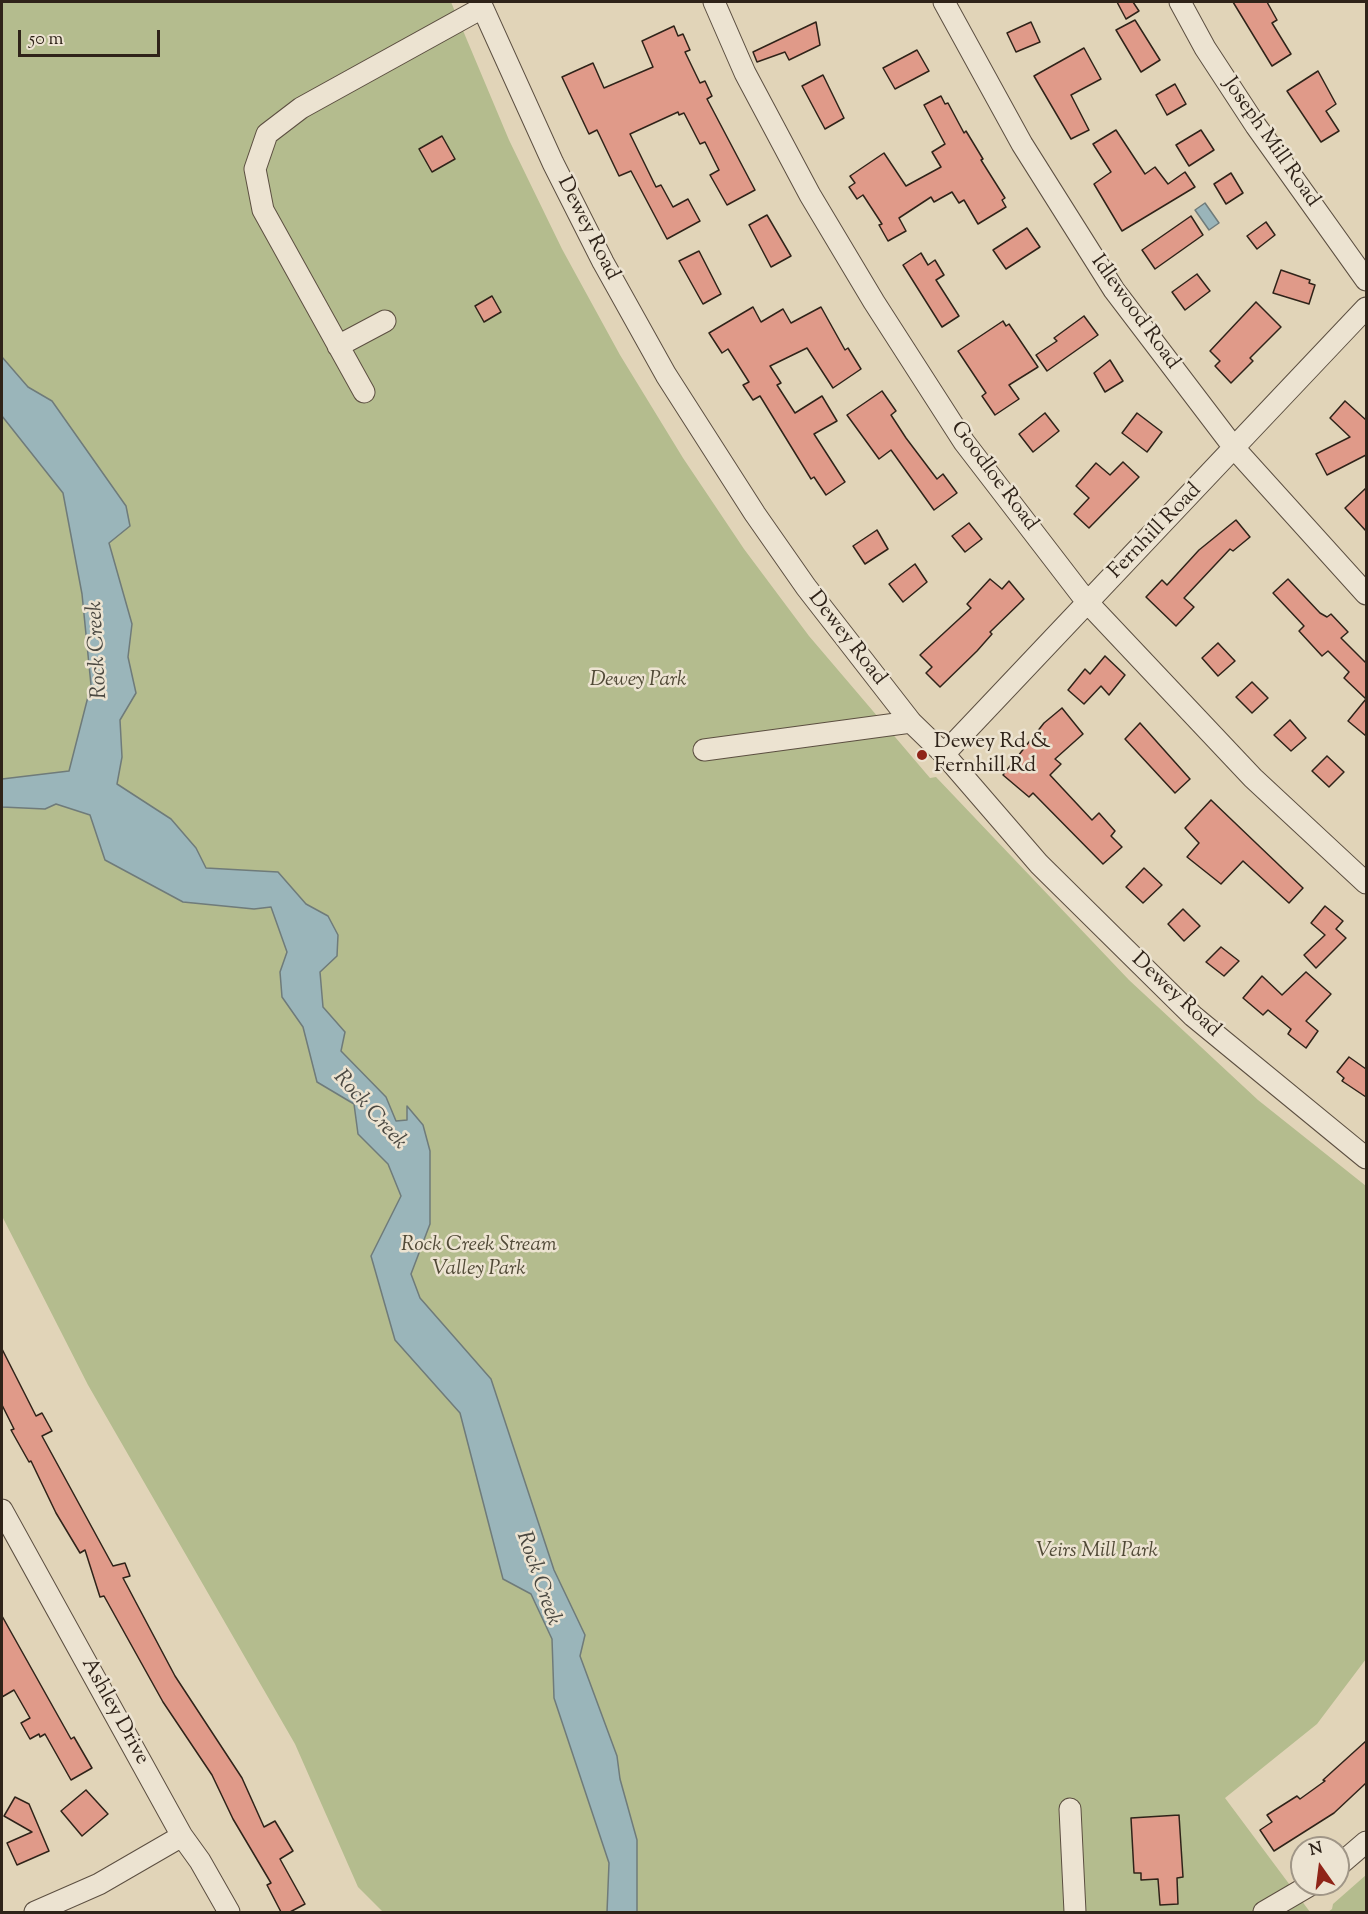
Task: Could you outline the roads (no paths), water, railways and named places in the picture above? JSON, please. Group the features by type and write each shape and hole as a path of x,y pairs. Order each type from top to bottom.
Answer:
{"street":[{"name":"Goodloe Road","path":"714,2 745,73 810,195 874,302 964,442 1088,602 1253,778 1366,883"},
{"name":"Idlewood Road","path":"944,2 1022,144 1114,290 1235,449 1366,594"},
{"name":"Joseph Mill Road","path":"1180,2 1205,48 1256,126 1366,280"},
{"path":"364,392 263,210 255,169 267,135 301,108 481,5"},
{"name":"Dewey Road","path":"481,5 558,173 603,262 666,375 799,578 911,722 944,754 1039,864 1192,1016 1366,1158"},
{"name":"Fernhill Road","path":"944,754 1366,308"},
{"path":"338,346 385,321"},
{"path":"704,750 911,722"},
{"name":"Ashley Drive","path":"2,1510 182,1836 200,1861 229,1912"},
{"path":"1070,1809 1075,1912"},
{"path":"35,1912 99,1884 182,1836"},
{"path":"1350,1856 1366,1842"},
{"path":"1264,1912 1291,1896"}],"water":[{"path":"1205,203 1219,223 1209,230 1195,210"},
{"name":"Rock Creek","path":"2,357 28,387 52,401 126,506 130,526 109,543 132,624 128,657 136,693 120,720 122,757 117,784 171,819 196,848 206,868 278,872 306,904 328,916 338,935 337,956 320,972 323,1007 345,1032 341,1051 386,1097 396,1121 407,1120 407,1106 423,1125 430,1151 430,1224 411,1274 420,1298 491,1379 554,1570 585,1635 580,1656 617,1756 620,1779 637,1840 637,1912 607,1912 609,1863 554,1698 552,1639 531,1594 503,1579 460,1413 395,1340 371,1256 401,1196 388,1164 358,1134 354,1104 317,1082 303,1027 282,997 280,972 287,952 271,907 254,909 183,902 105,860 90,815 56,804 45,809 2,807 2,779 69,771 91,685 82,594 63,493 2,416"}],"place":[{"name":"Dewey Rd & Fernhill Rd","path":"922,755"}],"park label":[{"name":"Dewey Park","path":"638,681"},
{"name":"Rock Creek Stream Valley Park","path":"479,1258"},
{"name":"Veirs Mill Park","path":"1097,1552"}]}
